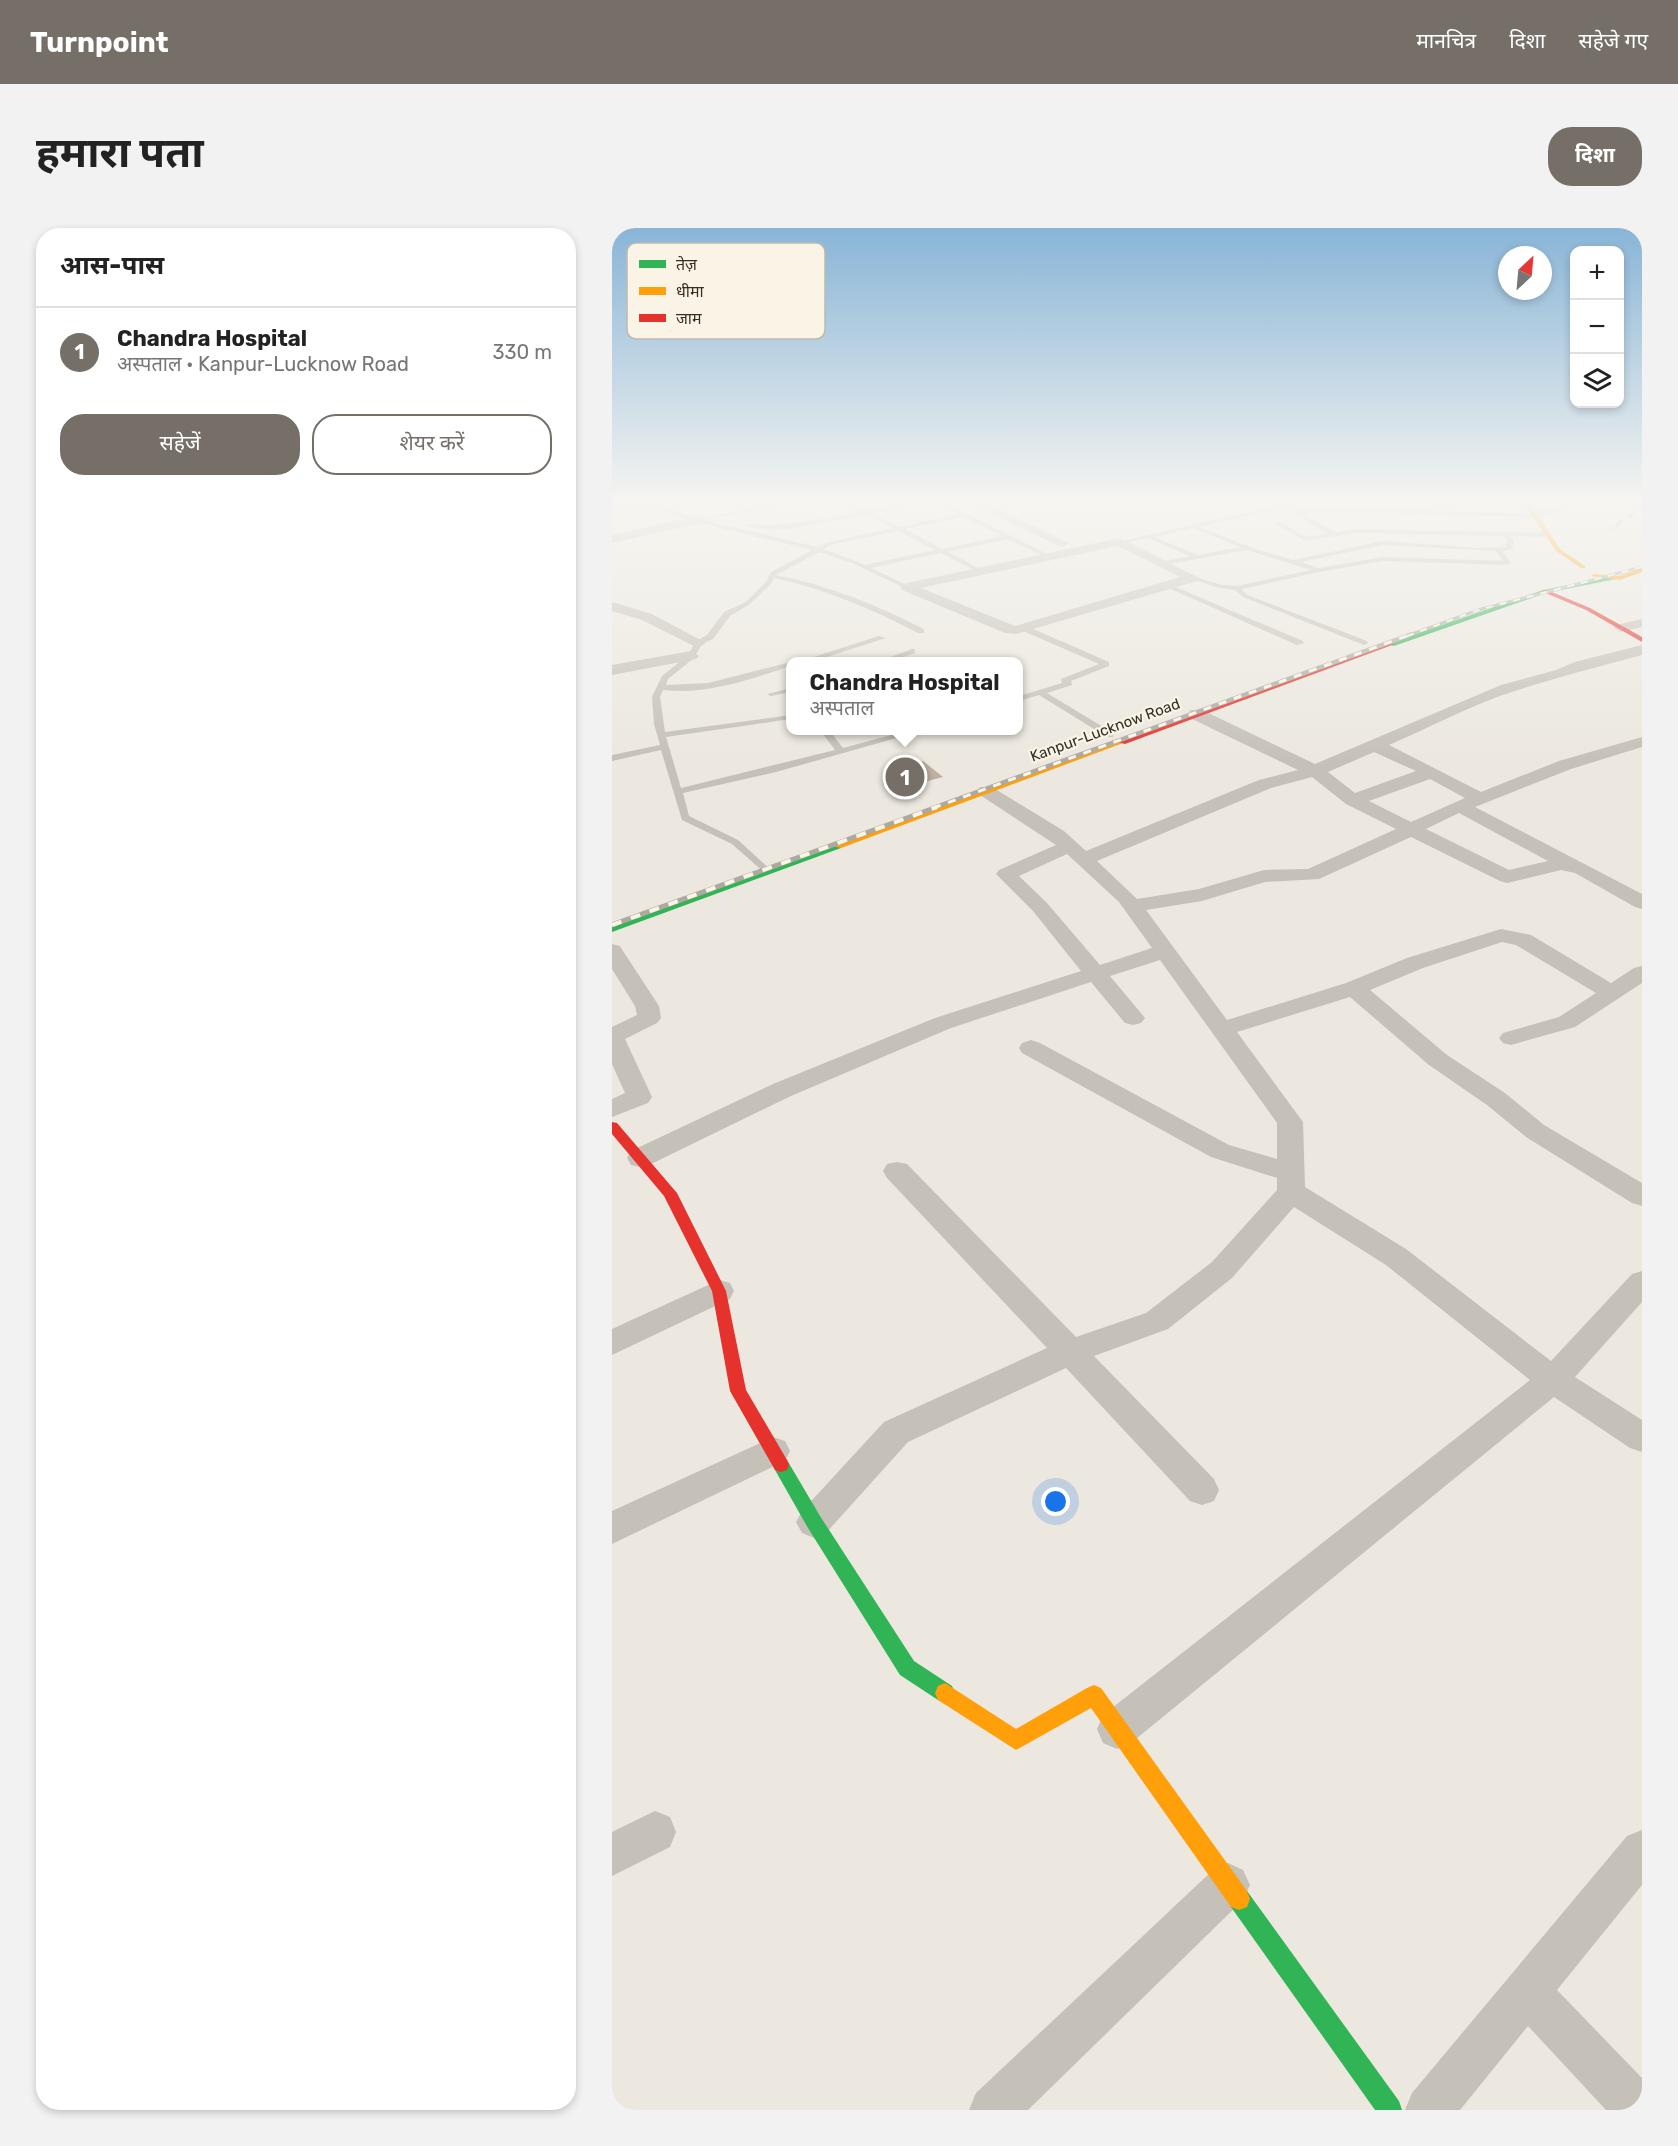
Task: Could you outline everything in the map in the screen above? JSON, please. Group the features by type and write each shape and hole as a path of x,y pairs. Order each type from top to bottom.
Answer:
{"main road":[{"name":"Kanpur-Lucknow Road","path":"831,833 1458,609 1528,587"},
{"name":"Kanpur-Lucknow Road","path":"612,928 1324,668 1545,591 1567,587"},
{"path":"1545,591 1588,609 1642,640"},
{"path":"1310,662 1324,668"},
{"path":"612,1126 670,1193 719,1291 738,1391 814,1522 907,1668 1016,1740 1094,1695 1390,2110"}],"street":[{"path":"908,587 1010,630 1026,629 1160,587"},
{"path":"612,606 647,617 695,650"},
{"path":"1622,628 1642,623"},
{"path":"612,670 695,650"},
{"path":"1133,1017 1040,907 1006,874 1076,853 1265,784 1315,771 1507,688 1562,673 1580,665 1642,650"},
{"path":"1196,714 1315,771 1353,800 1507,877 1561,864 1582,869 1642,903"},
{"path":"1131,906 1202,895 1264,876 1312,875 1461,806 1565,765 1642,742"},
{"path":"1376,746 1431,772 1480,799"},
{"path":"1353,800 1431,772"},
{"path":"814,1522 896,1432 1070,1352 1157,1321 1222,1270 1291,1183 1290,1122 1131,906 1057,835 986,791"},
{"path":"1461,806 1573,867"},
{"path":"1222,1029 1354,988 1415,963 1502,935 1523,940 1612,993"},
{"path":"612,951 647,1006 649,1018 612,1036 639,1097 612,1109"},
{"path":"639,1158 782,1090 943,1023 1165,951"},
{"path":"1511,1038 1567,1022 1642,973"},
{"path":"1354,988 1438,1060 1496,1099 1535,1131 1642,1196"},
{"path":"1031,1048 1220,1151 1291,1183 1396,1257 1553,1380 1642,1438"},
{"path":"897,1171 1202,1490"},
{"path":"1117,1729 1553,1380 1642,1282"},
{"path":"612,1343 719,1291"},
{"path":"612,1528 773,1451"},
{"path":"612,1856 655,1832"},
{"path":"1429,2110 1642,1851"},
{"path":"993,2110 1228,1885"},
{"path":"1526,1991 1639,2110"}],"lane":[{"path":"765,587 748,603 727,614 710,637 665,678 656,697 661,735 685,818 735,842 767,872"},
{"path":"813,587 847,596 879,609 921,631"},
{"path":"1170,587 1300,643"},
{"path":"1228,587 1242,587"},
{"path":"1237,588 1245,596 1364,643"},
{"path":"1023,698 1069,683 1064,681 1106,664 1026,629"},
{"path":"818,657 882,638"},
{"path":"895,657 912,651"},
{"path":"661,687 679,690 786,668"},
{"path":"771,694 786,691"},
{"path":"1040,692 1110,735"},
{"path":"661,735 786,718"},
{"path":"828,735 841,752"},
{"path":"677,792 903,735"},
{"path":"612,758 664,747"}],"building":[{"path":"923,761 943,777 909,786 890,770"}],"railway":[{"path":"1407,636 1478,610 1566,587"},
{"path":"933,808 1412,634"},
{"path":"612,925 937,807"}],"traffic: fast":[{"path":"1391,644 1545,591 1567,587"},
{"path":"612,929 838,846"},
{"path":"781,1465 814,1522 907,1668 945,1693"},
{"path":"1239,1899 1390,2110"}],"traffic: slow":[{"path":"838,846 1122,742"},
{"path":"945,1693 1016,1740 1094,1695 1239,1899"}],"traffic: jam":[{"path":"1545,591 1588,609 1642,640"},
{"path":"1122,742 1391,644"},
{"path":"612,1126 670,1193 719,1291 738,1391 781,1465"}],"place":[{"name":"Chandra Hospital","path":"905,777"}]}
